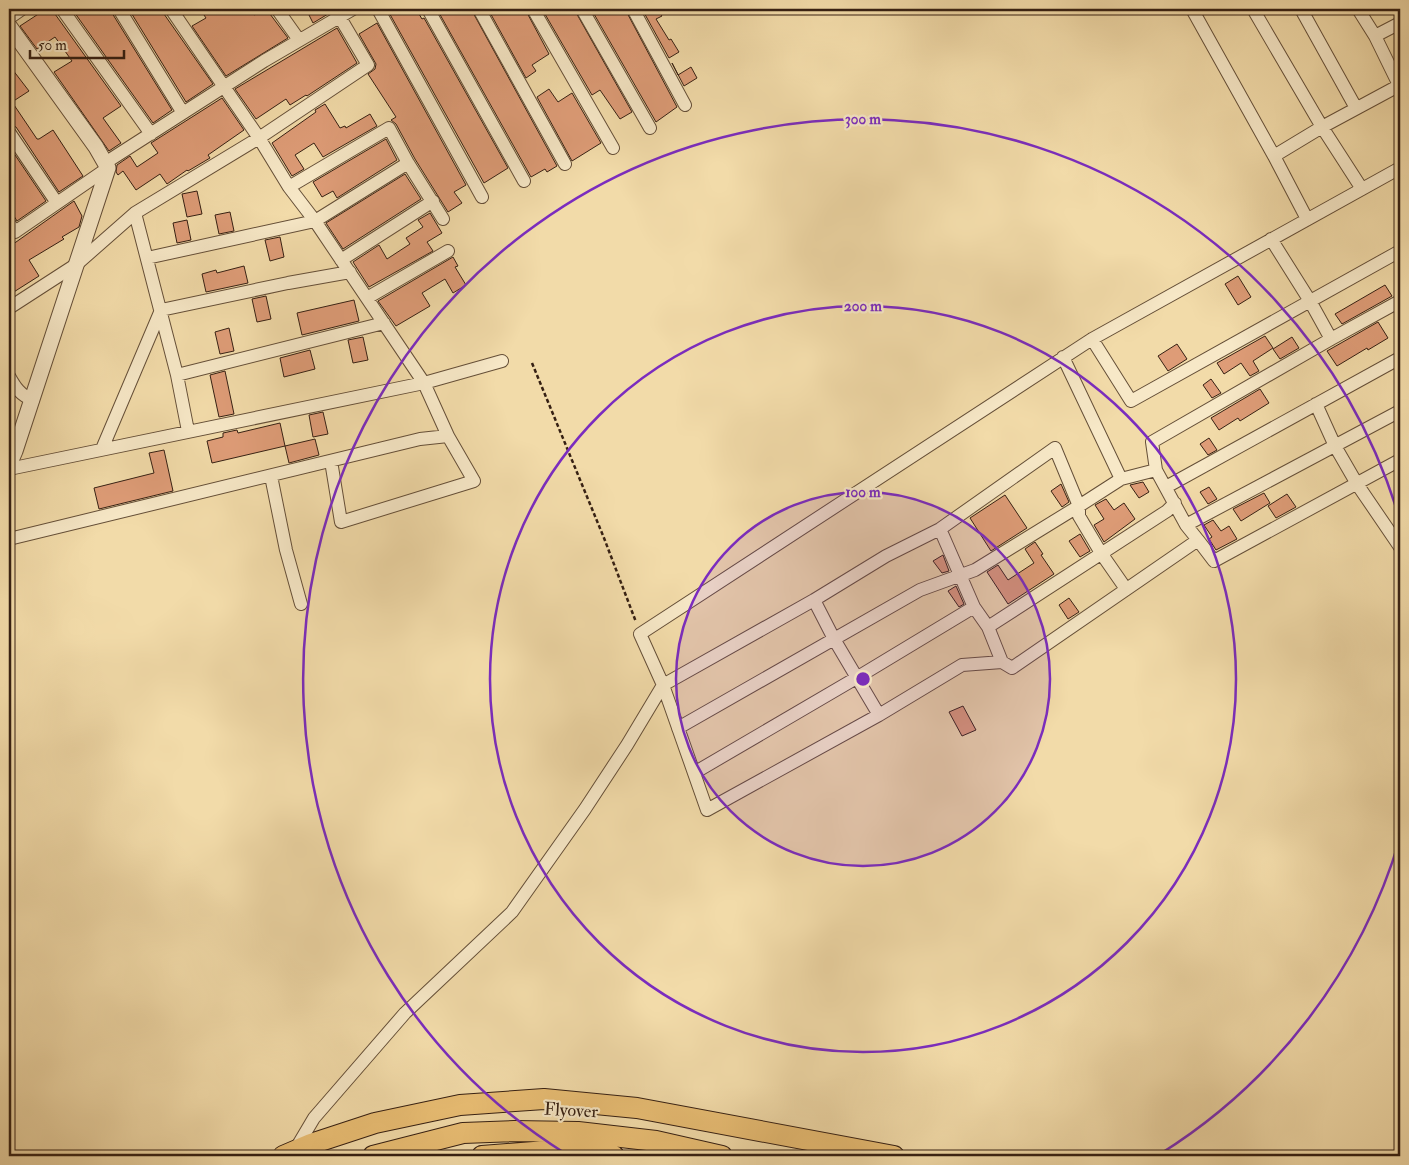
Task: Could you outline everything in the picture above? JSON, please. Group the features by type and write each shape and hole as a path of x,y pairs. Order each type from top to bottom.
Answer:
{"highway":[{"path":"282,1156 375,1122 460,1106 544,1099 637,1108 894,1156"},
{"name":"Flyover","path":"307,1156 386,1128 482,1108 579,1108 660,1120 839,1156"},
{"name":"Flyover","path":"373,1156 463,1133 514,1131 578,1132 656,1141 722,1156"},
{"path":"482,1156 572,1149 614,1156"}],"street":[{"path":"9,18 22,9"},
{"path":"62,9 151,134"},
{"path":"119,9 183,113"},
{"path":"171,9 259,138 289,187 315,221 424,383 448,436 474,482 341,522 331,461"},
{"path":"277,9 299,40"},
{"path":"11,230 57,203 151,134 223,86 299,40 338,13 353,9"},
{"path":"378,9 482,197"},
{"path":"428,9 524,181"},
{"path":"478,9 565,164"},
{"path":"534,9 613,148"},
{"path":"582,9 650,128"},
{"path":"633,9 686,105"},
{"path":"1192,9 1307,219"},
{"path":"1253,9 1322,127 1362,189"},
{"path":"1302,9 1356,108"},
{"path":"1274,156 1322,127 1400,85 1375,36 1358,9"},
{"path":"9,308 77,264 135,214 259,138 368,65 338,13"},
{"path":"1375,36 1400,23"},
{"path":"9,26 96,147 106,166 77,264 16,451 9,467"},
{"path":"289,187 389,128 408,164 442,219"},
{"path":"9,132 57,203"},
{"path":"147,258 315,221 408,164"},
{"path":"1198,540 1012,668 1002,662 962,665 879,715 707,810 663,685 640,634 1092,339 1400,168"},
{"path":"341,260 432,201"},
{"path":"135,214 178,375 188,431"},
{"path":"1271,239 1310,301 1331,339"},
{"path":"367,298 448,251"},
{"path":"1092,339 1131,401 1400,252"},
{"path":"160,310 350,272"},
{"path":"1400,301 1152,442 1156,470 1186,525 1214,561 1400,460"},
{"path":"102,449 160,310"},
{"path":"178,375 384,322"},
{"path":"1064,357 1120,480"},
{"path":"1166,487 1400,358"},
{"path":"9,467 424,383 502,361"},
{"path":"9,376 19,392 33,400"},
{"path":"1316,404 1335,446 1356,484 1400,547"},
{"path":"1186,525 1400,412"},
{"path":"9,539 420,440 448,436"},
{"path":"282,1156 298,1145 314,1118 405,1013 512,912 627,746 663,685 814,600 886,556 940,529 1055,448 1079,506 1079,516 1101,553 1126,589"},
{"path":"678,728 920,590 975,570 1120,480 1156,470"},
{"path":"271,476 286,550 301,604"},
{"path":"988,627 1166,511 1175,503"},
{"path":"940,529 974,607 988,627 1002,662"},
{"path":"814,600 834,639 879,715"},
{"path":"694,773 974,607"}],"path":[{"path":"532,363 604,538 640,634"}],"building":[{"path":"46,9 54,9 55,14 121,106 103,118 121,143 109,151 54,72 72,61 55,37 37,49 20,26"},
{"path":"72,9 111,9 172,110 153,123"},
{"path":"134,9 163,9 164,14 213,84 186,102 130,11"},
{"path":"200,9 250,9 254,15 269,9 270,14 288,38 226,76 192,26 206,18"},
{"path":"306,9 327,9 328,14 313,23"},
{"path":"387,9 416,9 422,19 424,18 508,168 484,183"},
{"path":"442,9 471,9 557,166 547,172 545,169 531,177 438,11"},
{"path":"488,9 525,9 549,54 532,65 536,71 526,78"},
{"path":"542,9 574,9 632,112 620,119 600,90 592,95"},
{"path":"602,9 625,9 677,107 656,122 594,14"},
{"path":"642,9 657,9 662,16 656,19 679,52 669,58"},
{"path":"377,23 466,185 454,192 462,203 448,212 396,124 391,120 396,117 368,74 375,69 376,64 359,34"},
{"path":"337,28 357,63 307,96 290,105 286,99 256,119 235,89"},
{"path":"9,65 29,91 12,102 37,139 53,130 83,176 59,192 16,127 9,124"},
{"path":"691,67 697,78 684,86 678,75"},
{"path":"549,89 558,102 572,93 601,143 572,161 537,97"},
{"path":"222,98 244,130 208,155 210,158 187,170 167,184 160,174 136,190 123,171 118,175 116,172 117,165 130,156 137,167 158,153 151,143"},
{"path":"325,104 340,128 345,126 346,128 370,114 377,126 323,157 314,143 295,155 304,169 292,176 272,143"},
{"path":"386,139 397,160 337,198 333,191 322,197 313,182"},
{"path":"9,146 46,201 17,221 9,208"},
{"path":"405,174 421,199 343,249 326,223"},
{"path":"197,191 202,214 187,217 182,194"},
{"path":"74,201 82,216 79,227 62,237 64,239 29,260 39,276 9,295 9,247"},
{"path":"230,212 234,231 219,234 215,215"},
{"path":"430,213 442,233 427,242 433,251 369,287 353,262 379,245 387,259 410,244 406,238 423,227 418,220"},
{"path":"187,220 191,240 177,243 173,223"},
{"path":"280,237 284,257 270,261 265,240"},
{"path":"453,257 458,266 455,267 466,285 453,293 445,279 422,293 430,306 396,326 378,301"},
{"path":"244,266 248,283 206,292 202,274 216,270 217,273"},
{"path":"1238,276 1251,297 1238,305 1225,284"},
{"path":"1385,285 1392,296 1342,324 1335,314"},
{"path":"266,296 271,319 257,322 252,299"},
{"path":"354,300 359,321 302,335 297,313"},
{"path":"1378,322 1388,338 1337,366 1327,351"},
{"path":"229,328 234,351 220,354 215,332"},
{"path":"1265,336 1273,348 1253,361 1259,371 1250,376 1241,363 1224,374 1217,363"},
{"path":"363,337 368,360 353,363 348,340"},
{"path":"1292,337 1299,348 1280,359 1273,349"},
{"path":"1177,344 1187,359 1168,371 1158,356"},
{"path":"310,350 315,369 284,377 280,358"},
{"path":"225,371 234,414 219,417 210,375"},
{"path":"1211,379 1221,393 1212,398 1203,385"},
{"path":"1260,389 1269,403 1240,421 1238,418 1219,430 1211,418"},
{"path":"323,412 328,434 313,437 309,415"},
{"path":"280,423 285,446 212,463 207,441 223,437 223,433 237,430 238,433"},
{"path":"1209,438 1217,450 1208,455 1200,444"},
{"path":"315,439 319,455 289,463 285,446"},
{"path":"164,450 173,491 99,509 94,488 154,473 149,453"},
{"path":"1143,482 1149,492 1139,498 1130,485"},
{"path":"1061,484 1069,502 1062,507 1051,491"},
{"path":"1209,487 1217,499 1208,504 1200,492"},
{"path":"1264,493 1270,503 1241,521 1233,509"},
{"path":"1287,494 1296,507 1276,518 1268,506"},
{"path":"1005,495 1027,528 991,551 970,518"},
{"path":"1106,499 1114,510 1124,503 1135,519 1104,542 1094,525 1104,519 1095,505"},
{"path":"1213,520 1221,531 1229,526 1237,539 1216,550 1209,539 1212,537 1204,525"},
{"path":"1080,534 1090,551 1080,557 1069,541"},
{"path":"1035,542 1054,574 1008,604 987,572 998,565 1008,580 1034,563 1025,549"},
{"path":"943,555 949,571 942,573 933,561"},
{"path":"956,586 964,604 959,607 948,591"},
{"path":"1069,598 1079,612 1068,619 1059,605"},
{"path":"963,706 976,730 962,736 949,712"}]}
